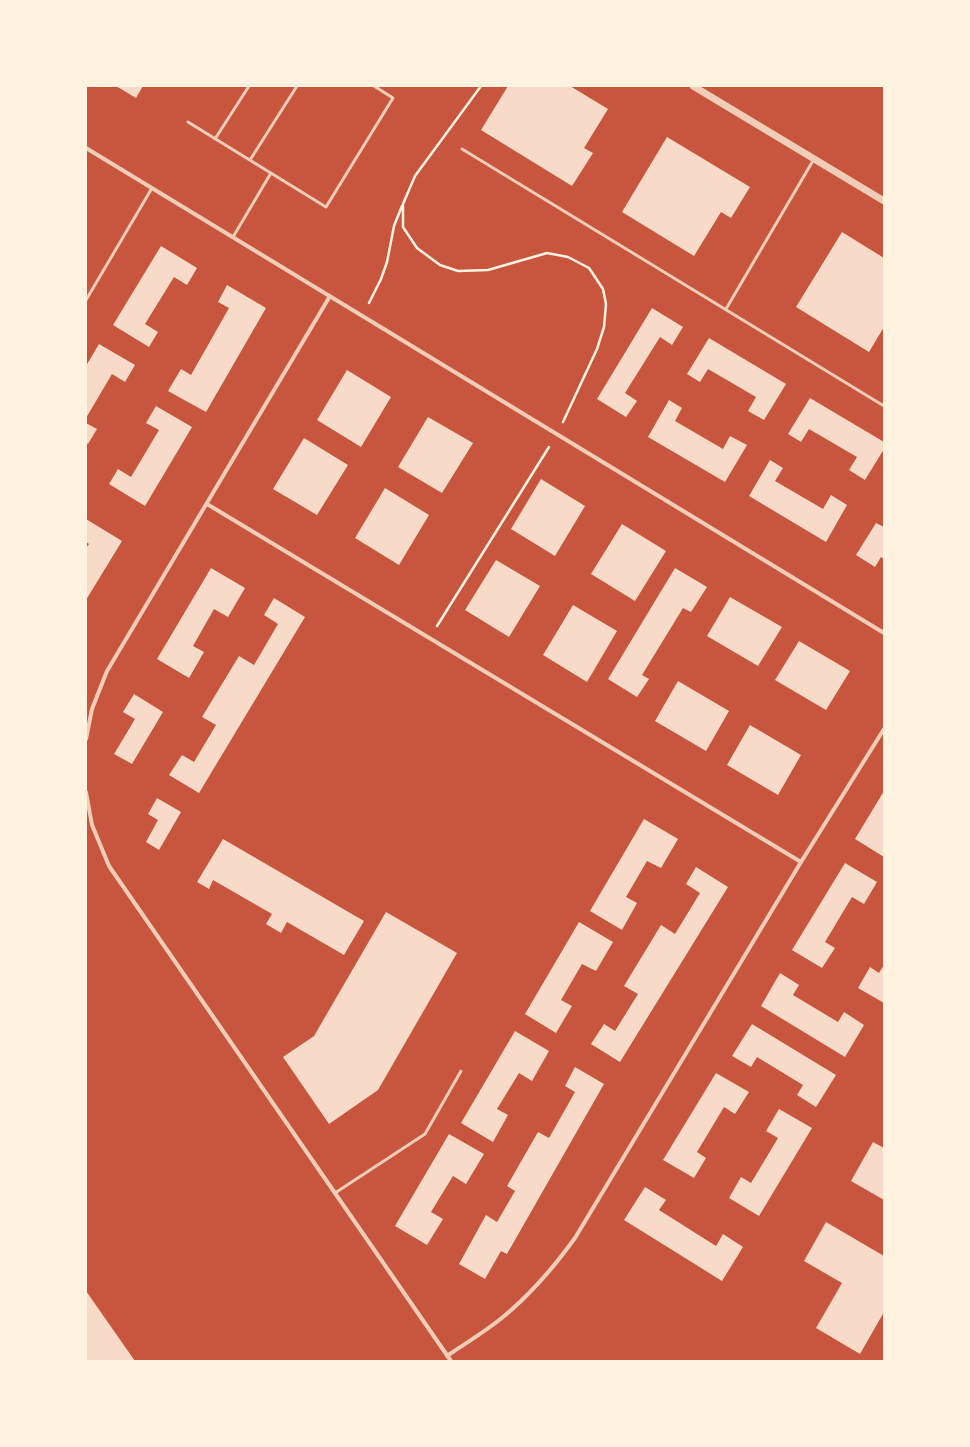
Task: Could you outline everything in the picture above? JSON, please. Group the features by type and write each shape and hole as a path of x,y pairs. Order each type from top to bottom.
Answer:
{"street":[{"path":"693,86 884,202"},
{"path":"86,148 884,633"},
{"path":"86,739 92,709 107,671 330,296"},
{"path":"207,504 801,862"},
{"path":"448,1356 490,1327 516,1306 541,1281 575,1238 801,862 884,729"},
{"path":"86,792 92,825 109,866 451,1361"}],"lane":[{"path":"215,138 249,86"},
{"path":"250,160 297,86"},
{"path":"188,122 326,207 393,98 374,86"},
{"path":"462,149 884,406"},
{"path":"726,310 814,159"},
{"path":"233,237 271,173"},
{"path":"86,300 152,188"},
{"path":"335,1192 425,1134 461,1070"}],"path":[{"path":"362,316 382,279 394,226 415,176 481,86"},
{"path":"403,204 403,227 417,248 440,265 458,271 488,270 547,253 568,257 589,268 603,289 606,304 604,327 597,349 557,434 430,638"}],"building":[{"path":"116,86 143,86 136,98"},
{"path":"508,86 570,86 608,109 584,148 593,153 572,186 481,130"},
{"path":"667,137 750,187 731,218 721,212 694,256 622,212"},
{"path":"842,232 884,258 884,327 869,352 796,307"},
{"path":"161,246 197,268 187,285 174,277 145,324 158,332 149,347 113,325"},
{"path":"227,285 266,308 206,412 168,391 181,369 191,375 229,308 218,302"},
{"path":"652,308 683,327 672,345 660,337 625,393 637,401 626,417 597,399"},
{"path":"709,338 786,384 764,420 748,411 756,397 708,369 700,382 687,374"},
{"path":"99,344 135,365 125,382 112,374 86,418 86,366"},
{"path":"347,370 391,397 361,447 317,420"},
{"path":"810,398 884,442 884,449 865,480 849,470 857,457 809,429 801,442 788,434"},
{"path":"669,400 682,408 675,421 723,449 730,436 747,445 725,482 648,437"},
{"path":"156,406 192,427 145,506 109,484 118,469 131,477 159,430 146,423"},
{"path":"428,417 473,443 442,493 398,467"},
{"path":"86,423 97,429 88,444 86,443"},
{"path":"304,438 348,465 317,515 273,489"},
{"path":"770,460 783,468 775,481 823,509 831,495 847,505 826,542 749,496"},
{"path":"541,479 585,506 555,556 511,529"},
{"path":"385,488 429,515 399,565 355,538"},
{"path":"86,519 122,541 86,600 86,548 89,544 86,542"},
{"path":"876,523 884,527 884,559 881,557 875,567 856,555"},
{"path":"622,524 666,551 635,601 591,574"},
{"path":"496,560 540,586 509,637 465,610"},
{"path":"211,568 245,588 228,617 214,609 193,646 204,652 189,678 157,659"},
{"path":"675,568 707,587 691,612 683,608 642,675 649,679 637,697 608,679"},
{"path":"730,597 782,627 758,666 707,636"},
{"path":"274,598 305,617 199,793 169,775 182,755 194,762 216,725 202,717 239,656 254,665 278,624 264,615"},
{"path":"573,605 617,631 587,682 543,655"},
{"path":"799,641 850,671 826,710 775,680"},
{"path":"678,681 729,711 706,751 655,721"},
{"path":"134,694 163,712 132,764 114,754 135,719 123,712"},
{"path":"750,725 801,755 778,795 727,765"},
{"path":"884,791 884,857 855,839"},
{"path":"157,798 181,812 159,850 146,842 158,820 148,814"},
{"path":"644,819 678,839 661,868 647,861 626,897 637,903 622,930 590,911"},
{"path":"223,839 364,921 344,955 287,922 281,933 266,924 272,914 213,880 209,889 197,882"},
{"path":"845,863 877,882 864,904 852,897 825,942 835,948 822,968 792,950"},
{"path":"696,867 728,887 620,1062 591,1044 604,1024 615,1031 638,994 624,986 661,925 675,934 700,893 686,884"},
{"path":"386,912 457,953 378,1090 329,1124 283,1057 314,1036"},
{"path":"579,922 613,942 596,971 582,964 561,1000 572,1006 556,1033 525,1014"},
{"path":"884,965 884,1003 858,988 870,967 879,973"},
{"path":"780,973 799,985 793,995 838,1022 844,1012 864,1025 845,1057 761,1006"},
{"path":"752,1024 836,1075 816,1107 797,1095 803,1085 757,1057 751,1067 732,1056"},
{"path":"515,1031 549,1051 532,1081 519,1073 497,1109 508,1115 493,1142 461,1123"},
{"path":"575,1067 604,1084 507,1254 501,1251 485,1279 459,1264 486,1215 497,1222 515,1191 507,1186 538,1132 549,1138 575,1092 565,1086"},
{"path":"716,1073 749,1092 735,1114 724,1107 697,1152 706,1158 694,1178 663,1160"},
{"path":"779,1109 812,1128 759,1216 729,1198 741,1177 751,1183 778,1138 766,1131"},
{"path":"449,1134 484,1154 466,1184 453,1176 431,1212 443,1219 427,1245 395,1226"},
{"path":"873,1142 884,1148 884,1200 851,1181"},
{"path":"645,1187 666,1200 659,1210 716,1246 723,1234 743,1247 722,1281 624,1220"},
{"path":"826,1222 884,1256 884,1312 860,1354 816,1328 842,1283 804,1261"},
{"path":"86,1291 135,1361 86,1361"}]}
